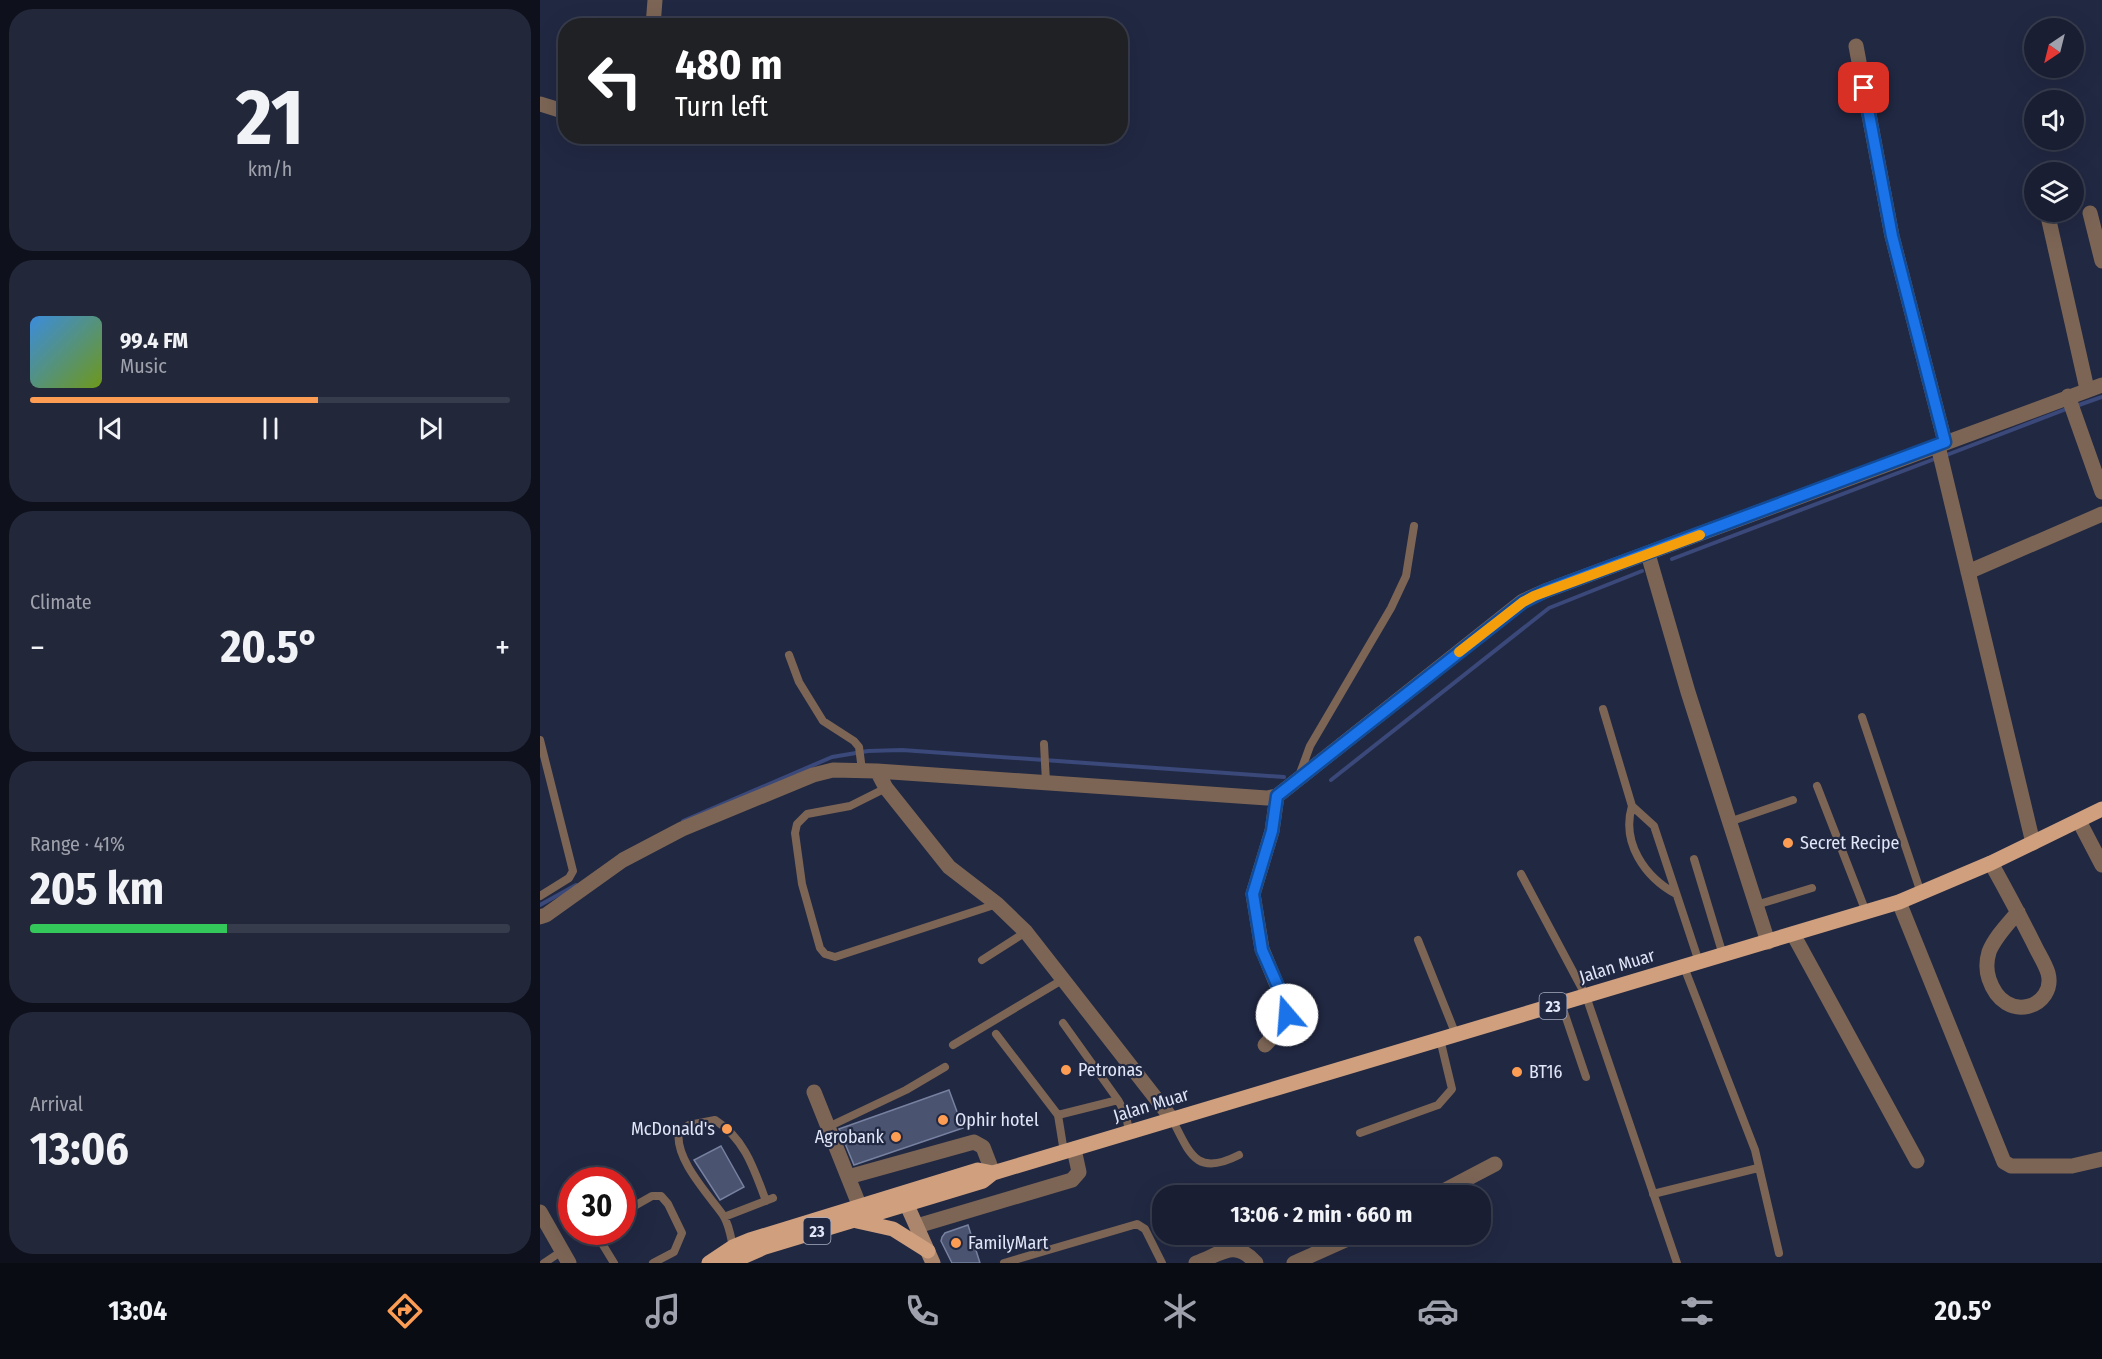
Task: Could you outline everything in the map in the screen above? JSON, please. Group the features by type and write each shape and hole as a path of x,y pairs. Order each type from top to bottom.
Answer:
{"main road":[{"name":"Jalan Muar","path":"709,1263 733,1247 904,1199 983,1181 993,1173 1899,902 2033,843 2102,809"},
{"path":"904,1199 931,1257"},
{"name":"Jalan Muar","path":"729,1263 765,1247 856,1214"},
{"path":"856,1214 892,1229 931,1257"}],"street":[{"path":"654,18 655,0"},
{"path":"1856,46 1892,236 1968,572 2033,843"},
{"path":"540,104 558,110"},
{"path":"2090,213 2102,261"},
{"path":"2049,222 2086,389"},
{"path":"1265,1045 1283,1025 1287,1007 1262,950 1253,894 1272,831 1277,796 1298,779 1523,602 1545,591 2072,405 2086,389 2102,385"},
{"path":"2072,405 2102,492"},
{"path":"1968,572 2102,514"},
{"path":"1648,554 1729,822 1768,942"},
{"path":"542,912 623,860 682,829 813,775 832,770 867,769 1277,796"},
{"path":"867,769 886,788 949,867 997,904 1026,932 1172,1119"},
{"path":"2079,821 2102,865"},
{"path":"1991,862 2018,912 2048,974 2048,983 2039,1000 2021,1008 2007,1005 2000,1000 1993,991 1986,971 1992,946 2018,912"},
{"path":"1899,902 2004,1162 2011,1166 2062,1166 2102,1159"},
{"path":"1792,934 1917,1161"},
{"path":"814,1092 848,1177 856,1214"},
{"path":"848,1177 974,1142 983,1147 993,1173"},
{"path":"917,1226 1072,1180 1079,1172 1069,1150"},
{"path":"1455,1185 1495,1164"},
{"path":"540,1214 566,1257"},
{"path":"1294,1263 1334,1245"},
{"path":"1197,1263 1237,1248 1245,1251 1256,1263"}],"lane":[{"path":"1298,779 1310,746 1406,576 1414,526"},
{"path":"789,655 799,682 823,721 854,741 859,747 867,769"},
{"path":"1603,709 1632,806 1630,829 1634,849 1648,873 1661,885 1676,894"},
{"path":"1862,717 1921,893"},
{"path":"540,741 573,871 568,878 540,896"},
{"path":"1044,744 1045,780"},
{"path":"1817,786 1866,912"},
{"path":"886,788 850,806 807,814 797,824 795,833 802,884 820,948 825,954 835,957 997,904"},
{"path":"1729,822 1793,800"},
{"path":"1632,806 1654,826 1699,962"},
{"path":"1694,859 1723,955"},
{"path":"1521,874 1586,996 1677,1263"},
{"path":"1756,905 1812,888"},
{"path":"982,960 1026,932"},
{"path":"1418,940 1456,1035"},
{"path":"1683,967 1755,1150 1779,1253"},
{"path":"953,1045 1062,980"},
{"path":"1561,1003 1586,1077"},
{"path":"1063,1023 1118,1100 1126,1115 1129,1132"},
{"path":"996,1034 1058,1115 1069,1150"},
{"path":"1360,1133 1438,1105 1448,1097 1452,1089 1440,1040"},
{"path":"828,1127 906,1090 945,1067"},
{"path":"1058,1115 1071,1109 1118,1100"},
{"path":"1172,1119 1190,1155 1203,1163 1221,1164 1239,1155"},
{"path":"724,1217 770,1200 751,1159 738,1138 715,1120 689,1125 679,1132 678,1140 682,1156 724,1217 733,1247"},
{"path":"1653,1194 1758,1168"},
{"path":"636,1205 652,1196 661,1196 669,1204 682,1233 674,1251 653,1263"},
{"path":"1004,1263 1137,1224 1145,1229 1162,1263"},
{"path":"603,1245 614,1263"},
{"path":"544,1263 566,1257"}],"building":[{"path":"949,1090 963,1128 854,1165 839,1129"},
{"path":"721,1146 744,1187 720,1200 694,1160"},
{"path":"968,1225 980,1263 952,1263 941,1241 942,1237 945,1233"}],"waterway":[{"path":"2076,406 2102,397"},
{"path":"1944,456 2069,408"},
{"path":"1672,559 1937,458"},
{"path":"1331,780 1549,608 1642,571"},
{"path":"683,821 832,757 868,751 902,750 1284,777"},
{"path":"540,905 576,885"}],"slow traffic":[{"path":"1459,652 1534,596 1700,535"}],"place":[{"name":"Secret Recipe","path":"1788,843"},
{"name":"Petronas","path":"1066,1070"},
{"name":"BT16","path":"1517,1072"},
{"name":"Ophir hotel","path":"943,1120"},
{"name":"McDonald's","path":"727,1129"},
{"name":"Agrobank","path":"896,1137"},
{"name":"FamilyMart","path":"956,1243"}],"route":[{"path":"1287,1015 1287,1007 1262,950 1253,894 1272,831 1277,796 1523,602 1545,591 1945,442 1892,236 1864,88"}]}
